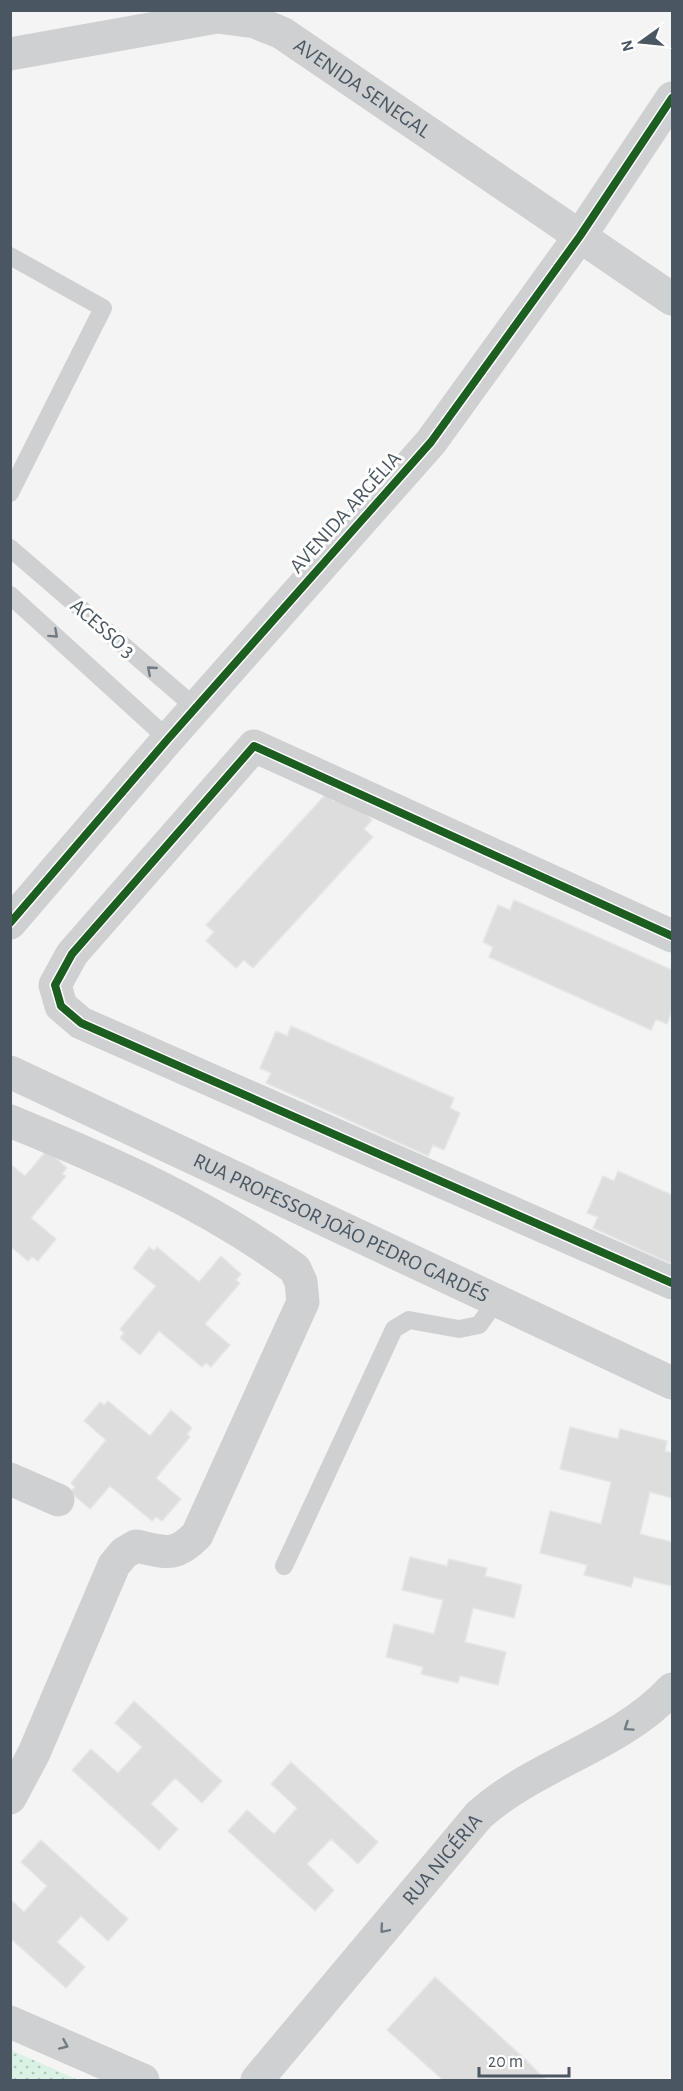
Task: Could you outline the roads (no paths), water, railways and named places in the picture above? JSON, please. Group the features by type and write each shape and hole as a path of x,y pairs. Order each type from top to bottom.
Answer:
{"street":[{"name":"AVENIDA SENEGAL","path":"10,54 184,21 217,17 255,22 282,33 672,299"},
{"name":"AVENIDA ARGÉLIA","path":"10,923 168,739 432,442 580,236 672,98"},
{"path":"672,936 254,746 72,954 55,985 61,1006 81,1023 672,1283"},
{"name":"RUA PROFESSOR JOÃO PEDRO GARDÉS","path":"10,1072 672,1383"},
{"path":"10,1121 106,1161 200,1206 295,1269 301,1282 303,1302 197,1535 185,1547 172,1553 136,1546 124,1553 114,1565 34,1753 10,1798"},
{"path":"10,1479 58,1500"},
{"name":"RUA NIGÉRIA","path":"257,2080 479,1815 499,1798 643,1717 672,1689"},
{"path":"16,2020 143,2080"}],"lane":[{"path":"10,256 103,308 10,492"},
{"name":"ACESSO 3","path":"10,548 196,708"},
{"name":"ACESSO 3","path":"10,595 168,739"},
{"path":"284,1566 394,1329 409,1320 459,1329 479,1325 497,1300"}]}
